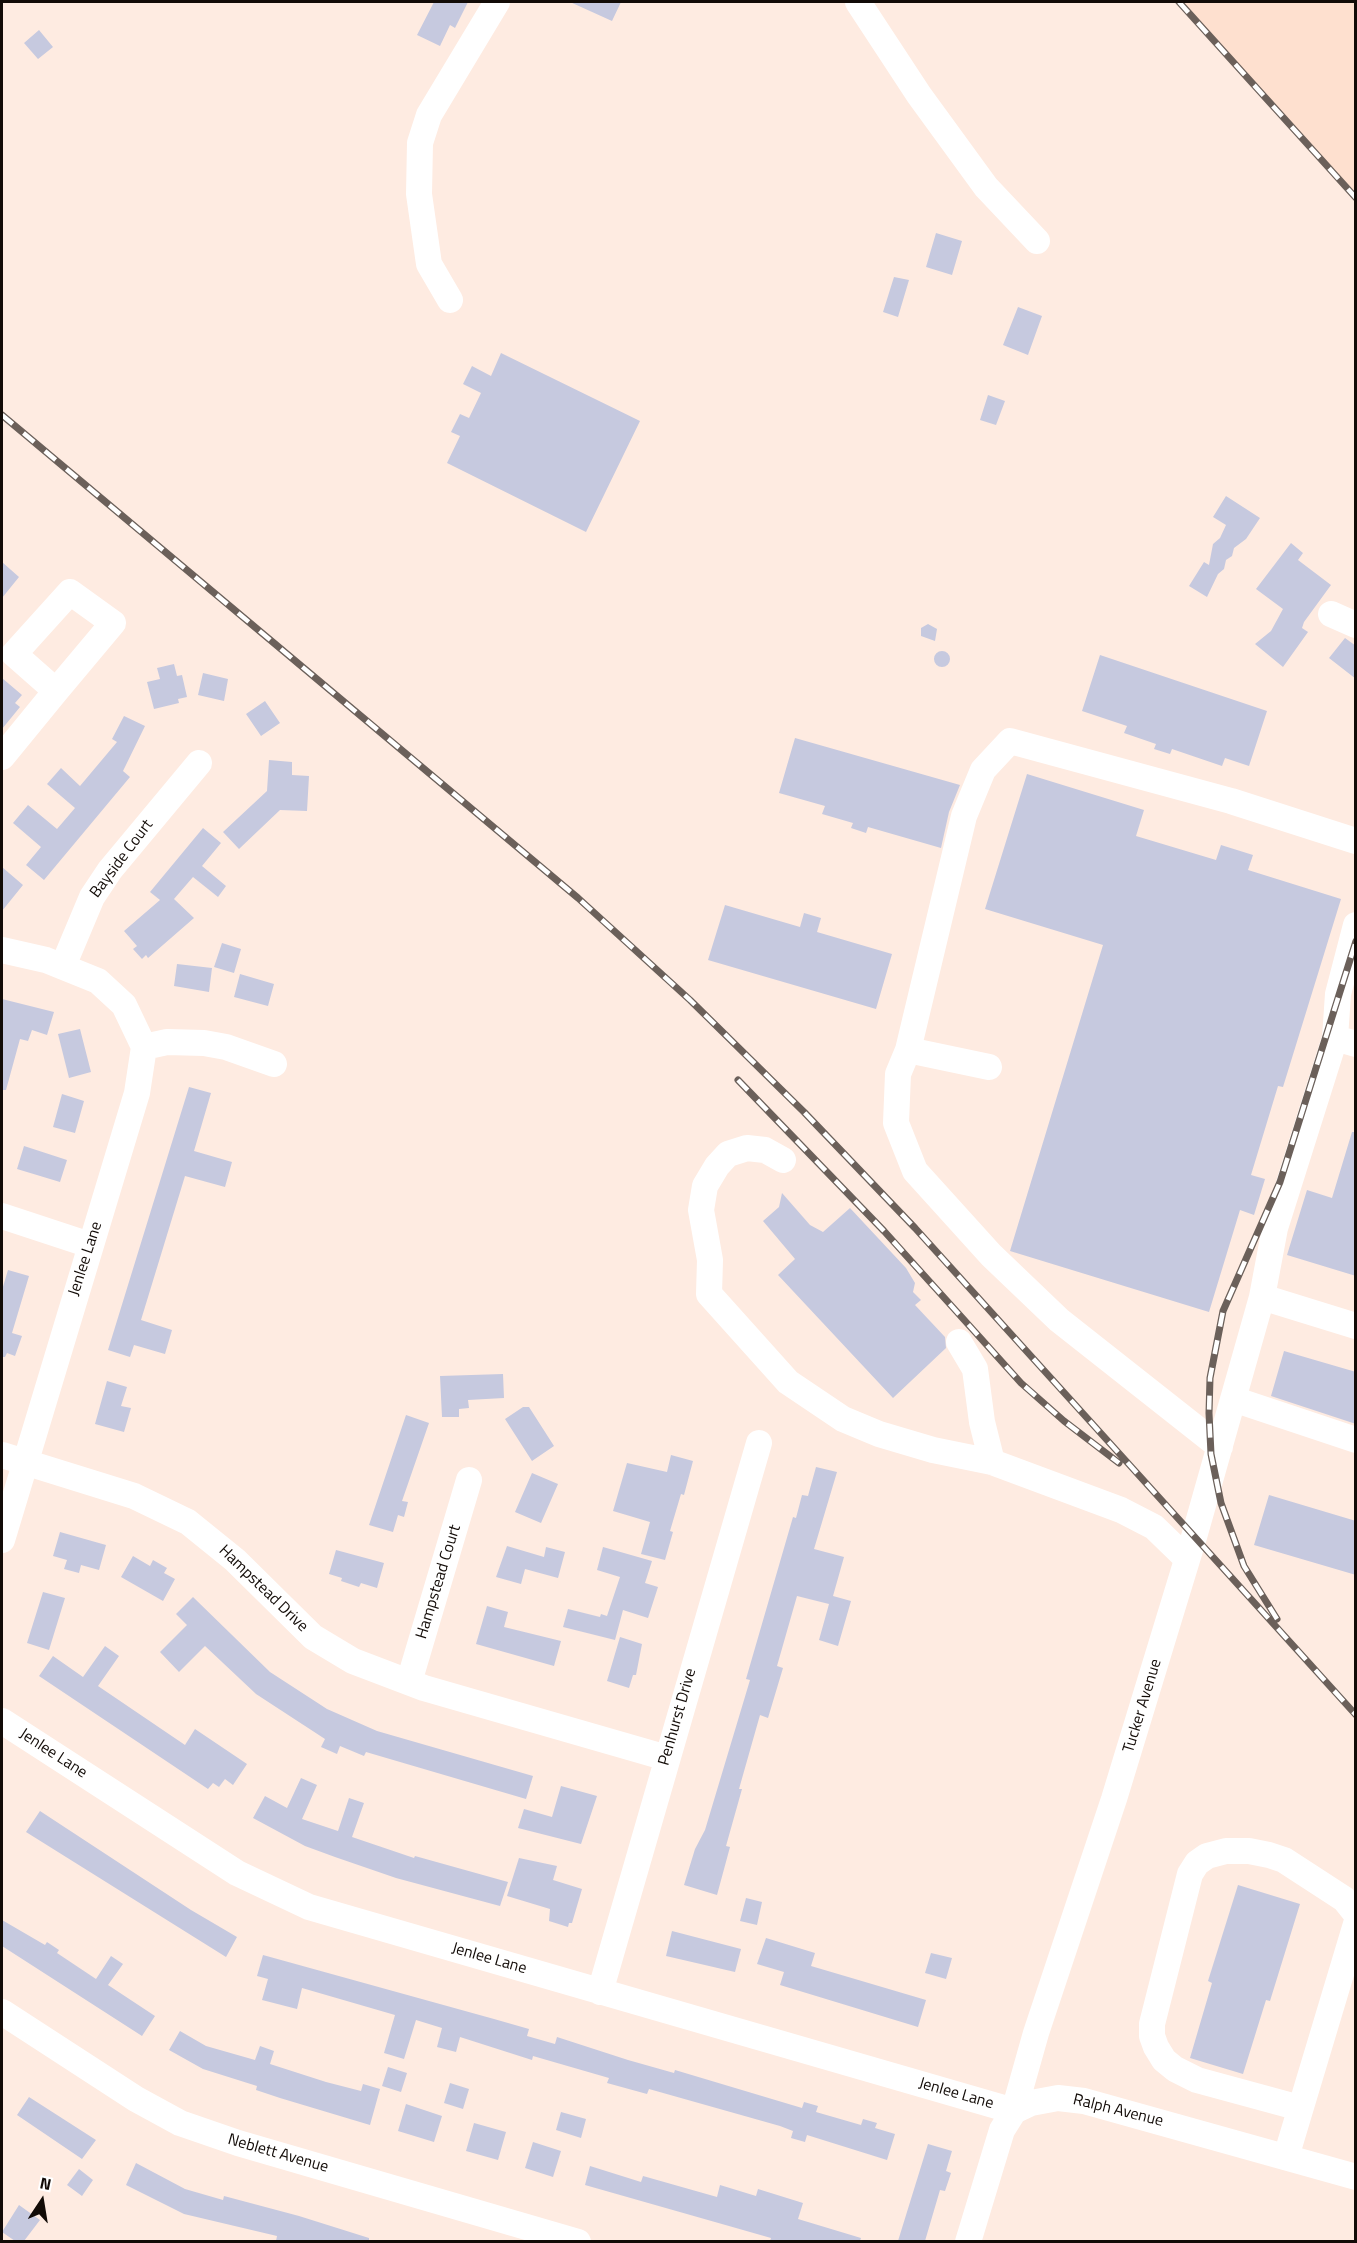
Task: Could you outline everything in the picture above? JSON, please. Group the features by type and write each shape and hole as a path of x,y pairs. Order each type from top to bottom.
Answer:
{"street":[{"path":"450,300 429,264 419,194 420,143 429,114 497,2"},
{"path":"858,2 919,94 986,186 1037,241"},
{"path":"1331,614 1356,625"},
{"path":"2,757 57,691"},
{"path":"1220,1447 1059,1320 991,1255 915,1171 896,1123 897,1074 908,1050 964,816 983,770 1010,741 1232,801 1356,840"},
{"name":"Bayside Court","path":"63,966 92,897 110,870 199,763"},
{"name":"Tucker Avenue","path":"1014,2111 1036,2033 1114,1799 1187,1559 1262,1297 1275,1228 1345,1041 1338,994 1356,925"},
{"path":"2,950 63,966 98,981 124,1005 144,1047 167,1042 204,1043 237,1050 274,1064"},
{"name":"Jenlee Lane","path":"2,1540 13,1458 90,1245 137,1094 144,1047"},
{"path":"908,1050 989,1067"},
{"path":"783,1160 765,1150 747,1148 728,1154 717,1166 705,1186 701,1209 710,1260 709,1294 788,1382 843,1419 933,1450 993,1462 1141,1519 1154,1527 1187,1559"},
{"path":"2,1216 90,1245"},
{"path":"1262,1297 1356,1326"},
{"path":"958,1342 975,1370 982,1422 993,1462"},
{"path":"1233,1399 1356,1440"},
{"name":"Penhurst Drive","path":"600,1992 759,1443"},
{"name":"Hampstead Drive","path":"13,1458 134,1496 188,1522 235,1560 313,1637 353,1661 409,1683 667,1758"},
{"name":"Hampstead Court","path":"409,1683 469,1480"},
{"name":"Jenlee Lane","path":"2,1721 262,1886 309,1907 1014,2111"},
{"path":"1300,2108 1197,2080 1169,2065 1156,2048 1152,2036 1152,2024 1190,1874 1197,1863 1208,1856 1226,1851 1249,1851 1269,1855 1284,1860 1344,1899 1356,1914"},
{"path":"1286,2157 1356,1924"},
{"name":"Neblett Avenue","path":"2,2012 136,2099 197,2130 578,2241"},
{"name":"Ralph Avenue","path":"1014,2111 1031,2103 1058,2098 1083,2101 1356,2177"},
{"path":"968,2241 1002,2130 1014,2111"}],"shaded area":[{"path":"1179,2 1355,2 1355,198 1214,39"}],"building":[{"path":"434,2 468,2 455,28 450,25 440,46 417,35"},
{"path":"570,2 621,2 612,21"},
{"path":"39,30 53,47 38,59 24,43"},
{"path":"936,233 962,241 952,275 926,267"},
{"path":"894,277 909,280 898,317 883,312"},
{"path":"1018,307 1042,316 1028,355 1003,345"},
{"path":"501,353 640,421 586,532 447,463 460,436 451,432 460,414 469,418 481,393 463,384 472,366 491,376"},
{"path":"988,395 1005,401 996,425 980,420"},
{"path":"1226,496 1260,518 1246,539 1234,548 1232,556 1226,560 1224,569 1218,574 1207,597 1189,586 1204,562 1209,565 1213,544 1220,538 1226,525 1213,517"},
{"path":"1291,543 1303,553 1298,560 1331,585 1304,622 1302,628 1308,632 1283,667 1255,644 1271,631 1283,609 1256,589"},
{"path":"2,562 19,577 2,598"},
{"path":"928,624 937,629 935,641 921,636 921,628"},
{"path":"1345,638 1356,646 1356,679 1329,658"},
{"path":"939,651 945,651 950,659 948,665 939,667 934,662 934,656"},
{"path":"1100,655 1267,711 1249,766 1225,758 1222,766 1172,749 1170,754 1154,749 1156,744 1124,733 1127,726 1082,711"},
{"path":"174,664 177,676 182,675 187,697 178,699 179,703 154,709 147,682 160,679 157,668"},
{"path":"203,673 228,679 224,701 198,695"},
{"path":"2,678 22,695 15,703 20,707 2,729"},
{"path":"265,701 280,723 261,736 246,714"},
{"path":"124,716 145,726 123,771 130,777 44,880 26,865 41,847 13,823 28,805 57,829 75,808 47,784 61,768 80,786 117,742 112,739"},
{"path":"795,738 960,785 949,812 941,848 868,827 866,833 851,828 853,823 822,814 825,806 779,793"},
{"path":"269,760 292,762 292,775 309,776 307,811 280,810 239,849 223,832 267,791"},
{"path":"1027,774 1144,810 1136,836 1216,860 1221,845 1253,855 1248,870 1341,899 1283,1087 1278,1086 1251,1175 1265,1179 1254,1215 1240,1210 1209,1312 1010,1251 1103,945 985,909"},
{"path":"203,828 221,843 202,866 226,886 218,897 193,877 174,899 194,918 148,958 146,955 142,959 133,949 137,946 124,931 160,900 150,892"},
{"path":"2,867 23,885 2,911"},
{"path":"725,905 800,927 804,913 821,918 817,932 892,954 876,1009 708,960"},
{"path":"222,943 241,949 234,973 214,967"},
{"path":"177,964 212,968 209,992 174,986"},
{"path":"240,974 274,984 268,1006 234,997"},
{"path":"2,999 54,1012 47,1035 32,1030 28,1041 20,1039 6,1090 2,1090"},
{"path":"80,1029 91,1072 69,1078 58,1034"},
{"path":"189,1087 211,1093 194,1151 232,1162 225,1187 185,1176 141,1320 172,1330 165,1354 134,1345 130,1357 108,1350"},
{"path":"62,1094 84,1101 75,1133 53,1127"},
{"path":"1352,1132 1356,1132 1356,1276 1287,1255 1307,1190 1332,1198"},
{"path":"24,1146 67,1160 60,1182 17,1169"},
{"path":"782,1193 810,1225 823,1232 850,1208 906,1268 915,1283 913,1292 921,1300 915,1305 945,1337 946,1348 893,1398 778,1275 795,1259 763,1221 779,1207"},
{"path":"8,1270 29,1276 12,1333 22,1336 15,1356 7,1353 5,1357 2,1357 2,1290"},
{"path":"1284,1351 1356,1372 1356,1424 1271,1396"},
{"path":"503,1374 504,1398 468,1400 469,1408 459,1409 459,1417 442,1417 440,1376"},
{"path":"107,1381 127,1387 121,1406 131,1408 124,1432 95,1424"},
{"path":"523,1407 529,1407 554,1446 532,1461 505,1419"},
{"path":"406,1415 429,1423 402,1501 408,1502 404,1517 398,1515 393,1532 369,1525"},
{"path":"671,1455 693,1461 684,1495 681,1494 670,1531 673,1532 665,1560 641,1554 650,1522 613,1511 627,1463 667,1472"},
{"path":"816,1467 837,1472 814,1549 844,1557 833,1596 851,1601 838,1646 819,1640 829,1604 797,1596 777,1666 783,1668 768,1718 760,1715 739,1789 742,1789 726,1846 730,1847 717,1895 684,1885 695,1849 705,1830 750,1680 746,1679 793,1517 796,1518 802,1495 808,1496"},
{"path":"532,1473 558,1484 541,1523 515,1512"},
{"path":"1269,1495 1356,1521 1356,1575 1254,1545"},
{"path":"60,1532 106,1545 99,1570 81,1565 79,1573 64,1569 67,1560 53,1556"},
{"path":"507,1546 544,1557 546,1547 565,1552 558,1578 525,1569 521,1584 496,1577"},
{"path":"603,1547 652,1561 645,1583 658,1587 648,1618 623,1610 615,1640 563,1627 568,1609 600,1617 601,1614 607,1616 620,1577 597,1570"},
{"path":"336,1550 384,1563 377,1588 361,1583 359,1587 329,1574"},
{"path":"133,1556 150,1566 153,1560 167,1568 164,1573 175,1579 163,1601 121,1577"},
{"path":"43,1592 65,1598 49,1650 27,1643"},
{"path":"193,1597 270,1672 327,1709 377,1731 533,1776 526,1799 366,1752 364,1756 340,1746 337,1754 321,1747 325,1739 256,1694 205,1646 179,1672 160,1652 187,1625 176,1614"},
{"path":"487,1606 508,1612 504,1627 561,1641 554,1666 476,1644"},
{"path":"620,1637 642,1644 636,1675 633,1675 629,1688 607,1681"},
{"path":"105,1646 119,1656 98,1686 185,1745 195,1729 247,1764 233,1785 225,1779 219,1787 213,1783 208,1789 39,1676 53,1656 83,1677"},
{"path":"301,1778 317,1785 302,1819 338,1831 349,1798 364,1803 352,1837 414,1858 415,1856 508,1882 500,1906 396,1878 335,1857 305,1846 253,1818 265,1796 287,1808"},
{"path":"561,1786 597,1796 581,1844 518,1828 524,1809 552,1817"},
{"path":"40,1811 191,1910 237,1937 226,1957 26,1832"},
{"path":"519,1858 557,1866 553,1880 582,1889 572,1923 569,1923 568,1927 549,1921 550,1909 507,1896"},
{"path":"1238,1885 1300,1904 1270,2001 1266,2000 1243,2074 1190,2058 1212,1983 1208,1981"},
{"path":"746,1898 762,1902 757,1925 740,1921"},
{"path":"2,1920 45,1945 47,1942 59,1950 57,1953 96,1979 111,1956 123,1964 108,1985 155,2016 142,2036 2,1946"},
{"path":"672,1931 741,1949 735,1972 666,1956"},
{"path":"766,1938 815,1953 811,1966 926,2000 918,2027 780,1985 784,1972 757,1964"},
{"path":"931,1953 952,1958 946,1979 925,1973"},
{"path":"263,1955 529,2029 527,2036 555,2044 557,2037 628,2060 674,2073 675,2070 802,2108 804,2102 818,2106 816,2112 861,2125 863,2119 877,2123 875,2128 895,2134 887,2160 807,2135 805,2142 791,2138 793,2131 780,2126 649,2089 647,2094 607,2083 609,2078 533,2056 532,2060 460,2037 456,2052 437,2047 442,2028 416,2020 404,2059 384,2053 395,2015 302,1988 297,2009 262,2000 268,1979 257,1976"},
{"path":"180,2031 206,2046 255,2060 260,2046 274,2051 270,2064 326,2082 361,2091 363,2084 380,2089 370,2125 256,2090 257,2086 203,2069 169,2050"},
{"path":"388,2067 407,2073 401,2092 382,2086"},
{"path":"450,2083 469,2089 463,2109 444,2103"},
{"path":"29,2097 96,2140 82,2159 17,2115"},
{"path":"406,2104 442,2116 434,2142 398,2131"},
{"path":"561,2112 586,2119 581,2138 556,2130"},
{"path":"474,2123 506,2132 498,2160 466,2151"},
{"path":"533,2142 561,2151 553,2177 525,2168"},
{"path":"928,2144 952,2151 946,2171 951,2173 945,2191 940,2190 925,2241 898,2241"},
{"path":"136,2163 185,2189 223,2200 224,2196 299,2216 369,2238 369,2241 276,2241 277,2236 184,2214 126,2185"},
{"path":"590,2166 641,2182 643,2176 717,2197 720,2185 756,2196 758,2189 803,2203 798,2219 861,2238 860,2241 770,2241 771,2238 585,2185"},
{"path":"79,2169 93,2180 82,2196 67,2185"},
{"path":"19,2205 40,2220 24,2241 15,2241 2,2232"}],"railway":[{"path":"1179,2 1356,198"},
{"path":"2,415 578,898 690,1000 804,1112 915,1228 1356,1715"},
{"path":"1277,1619 1244,1566 1221,1503 1211,1454 1210,1378 1223,1311 1280,1182 1356,941"},
{"path":"738,1080 884,1231 1021,1383 1064,1421 1119,1463"}]}
